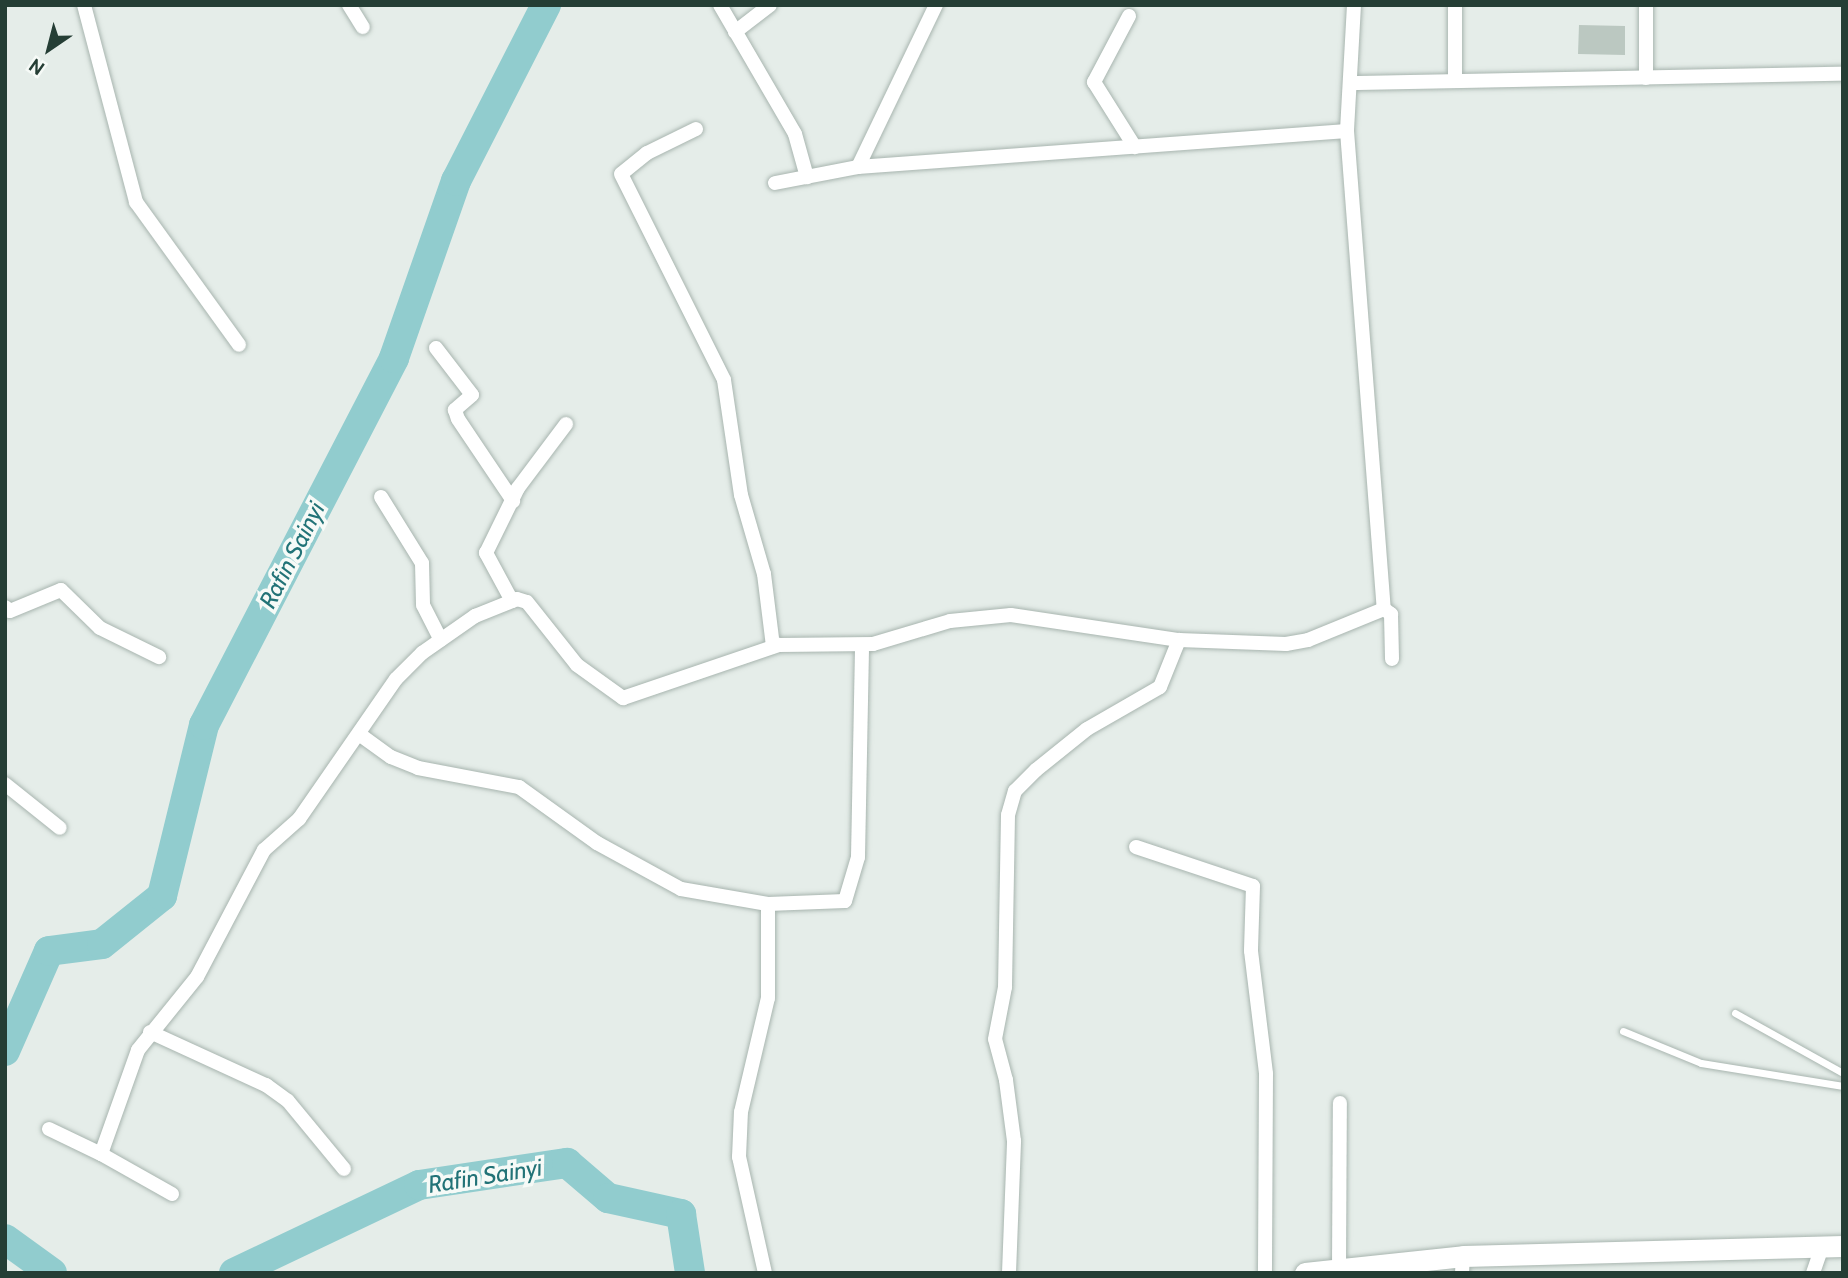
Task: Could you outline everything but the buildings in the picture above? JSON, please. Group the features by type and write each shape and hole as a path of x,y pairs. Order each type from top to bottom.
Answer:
{"street":[{"path":"84,5 136,202 239,345"},
{"path":"349,5 363,27"},
{"path":"720,5 794,134 807,177"},
{"path":"735,32 770,5"},
{"path":"858,167 936,5"},
{"path":"1354,5 1352,83 1347,131 1384,610"},
{"path":"1455,5 1455,81"},
{"path":"1646,5 1646,78"},
{"path":"1129,16 1094,82 1135,147"},
{"path":"1352,83 1843,74"},
{"path":"696,129 647,153 621,174 724,380 741,495 764,574 773,646"},
{"path":"775,183 858,167 1347,131"},
{"path":"436,348 472,395 455,410 458,419 513,501"},
{"path":"512,601 486,553 518,488 566,424"},
{"path":"381,497 422,563 423,605 441,640"},
{"path":"5,607 10,611 61,590 100,628 159,657"},
{"path":"101,1154 138,1050 197,977 264,850 299,818 396,679 441,640 475,616 512,601 527,602 578,664 622,698 773,646 862,645 950,621 1011,615 1179,640 1286,644 1308,640 1384,610"},
{"path":"1384,610 1391,614 1392,659"},
{"path":"1009,1273 1014,1141 995,1039 1005,987 1008,815 1015,791 1036,770 1087,729 1160,687 1179,640"},
{"path":"359,734 391,757 418,768 519,787 597,843 681,889 768,904 845,901 851,892 858,857 862,645"},
{"path":"5,784 60,828"},
{"path":"1136,847 1253,886 1251,951 1266,1074 1265,1273"},
{"path":"765,1273 739,1157 741,1112 768,998 768,904"},
{"path":"150,1032 266,1085 295,1108 344,1169"},
{"path":"1339,1268 1340,1103"},
{"path":"49,1129 101,1154 172,1194"},
{"path":"1305,1273 1339,1268 1462,1265 1832,1247"},
{"path":"1813,1273 1832,1247"}],"lane":[{"path":"1735,1013 1843,1073"},
{"path":"1623,1031 1700,1063 1843,1086"}],"waterway":[{"name":"Rafin Sainyi","path":"5,1051 49,951 102,944 162,896 204,725 394,358 456,181 546,5"},
{"name":"Rafin Sainyi","path":"234,1273 419,1185 567,1163 608,1198 681,1214 690,1273"},
{"name":"Rafin Sainyi","path":"5,1239 52,1273"}]}
